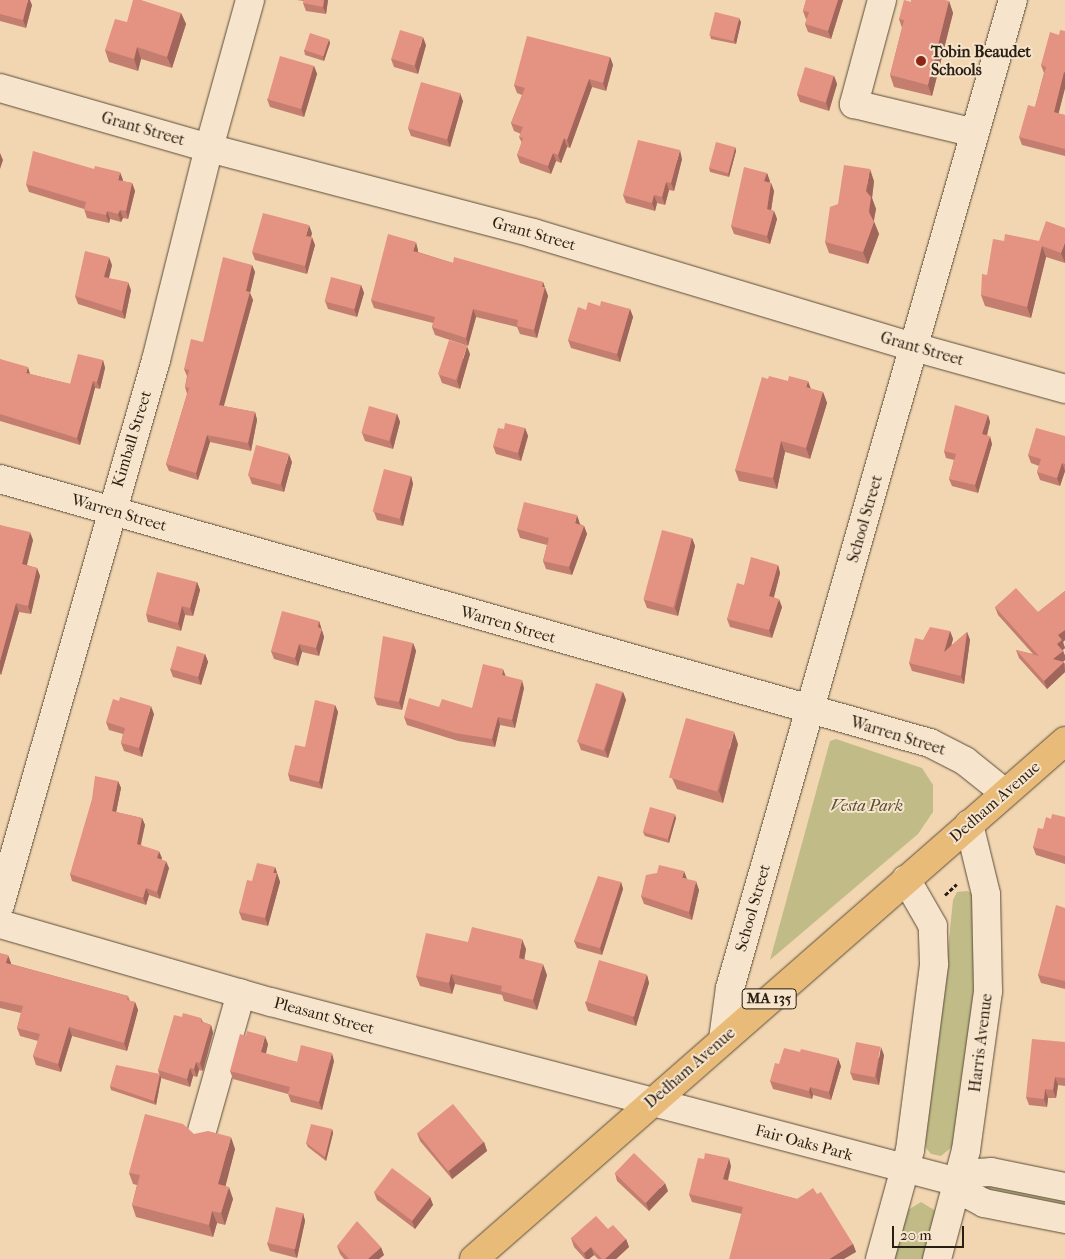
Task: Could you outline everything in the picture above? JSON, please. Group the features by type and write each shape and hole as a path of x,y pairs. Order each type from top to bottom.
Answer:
{"main road":[{"name":"Dedham Avenue","path":"474,1259 650,1102 969,824 1061,749"}],"street":[{"name":"Kimball Street","path":"0,905 111,510 156,360 209,148 250,0"},
{"path":"882,0 854,104 975,133"},
{"name":"School Street","path":"723,1039 729,994 1013,0"},
{"name":"Grant Street","path":"0,88 209,148 533,233 914,348 1065,389"},
{"name":"Warren Street","path":"0,480 934,745 965,761 1005,793"},
{"name":"Harris Avenue","path":"937,1259 958,1182 977,1080 989,972 986,894 969,824"},
{"path":"880,1259 905,1170 920,1092 934,964 933,926 906,879"},
{"name":"Pleasant Street","path":"0,924 241,993 650,1102"},
{"path":"202,1131 241,993"},
{"name":"Fair Oaks Park","path":"650,1102 905,1170 958,1182"},
{"path":"1065,1187 991,1172 974,1173 958,1182 969,1195 984,1203 1065,1219"}],"path":[{"path":"939,900 961,881"}],"green space":[{"name":"Vesta Park","path":"836,739 922,768 933,785 933,812 918,834 770,960 830,741"},
{"path":"967,891 973,894 976,967 971,1030 953,1146 941,1156 931,1154 926,1148 924,1131 940,1026 953,900 957,892"},
{"path":"979,1182 1065,1196 1065,1210 981,1194"},
{"path":"921,1202 936,1211 924,1259 891,1259 908,1210"}],"building":[{"path":"0,0 28,0 23,20 0,14"},
{"path":"133,0 141,0 181,13 167,57 137,47 134,59 105,50 115,19 127,22"},
{"path":"304,0 324,0 323,7 303,3"},
{"path":"806,0 838,0 828,31 805,24 809,12 803,11"},
{"name":"Tobin Beaudet Schools","path":"904,0 911,2 911,0 949,1 928,85 890,75 904,20 899,19"},
{"path":"715,12 739,18 733,41 709,35"},
{"path":"400,30 423,37 414,66 391,59"},
{"path":"1060,30 1065,31 1065,72 1054,112 1065,115 1065,149 1019,137 1028,105 1035,107 1046,67 1041,65 1050,32 1059,35"},
{"path":"310,33 329,39 323,56 304,50"},
{"path":"527,36 610,57 603,83 589,79 567,140 564,138 558,155 553,153 548,166 517,155 523,138 519,137 523,127 511,123 525,88 514,85"},
{"path":"280,56 314,66 301,109 268,99"},
{"path":"805,67 834,76 826,103 797,94"},
{"path":"421,82 460,93 447,139 408,128"},
{"path":"638,140 680,150 671,183 666,182 662,197 654,195 652,203 623,195"},
{"path":"716,142 735,147 728,173 709,168"},
{"path":"33,151 94,169 95,166 120,172 118,180 132,183 126,211 120,210 118,214 107,211 106,215 84,210 86,202 26,184"},
{"path":"844,165 870,169 866,191 871,197 869,212 874,222 863,252 825,242 830,207 838,204"},
{"path":"744,167 767,173 764,181 771,183 767,209 774,211 767,236 731,226"},
{"path":"263,213 309,225 306,236 312,237 305,266 252,252"},
{"path":"1046,221 1065,228 1065,243 1061,253 1042,246 1027,307 981,295 982,274 987,275 993,239 1004,241 1005,234 1039,241"},
{"path":"388,234 416,242 413,251 453,263 454,257 543,282 542,287 545,287 534,330 517,326 518,320 473,309 466,338 432,327 435,317 371,300"},
{"path":"85,251 109,257 104,277 128,282 122,311 75,296"},
{"path":"223,257 252,265 246,291 250,292 219,405 255,412 248,443 207,435 196,473 166,464 189,388 185,387 189,370 184,369 191,339 203,342"},
{"path":"331,277 361,285 354,309 325,301"},
{"path":"601,301 630,309 617,354 568,340 578,307 586,310 588,302 600,306"},
{"path":"449,340 467,346 456,380 438,374"},
{"path":"78,354 103,360 97,382 93,381 77,438 0,414 0,359 28,367 26,373 70,384"},
{"path":"769,376 788,381 789,376 808,381 806,387 823,392 806,448 781,441 773,478 735,470 762,377 768,379"},
{"path":"955,405 988,415 982,434 990,436 975,485 949,479 956,454 944,451"},
{"path":"369,406 397,414 389,441 361,433"},
{"path":"505,423 525,428 518,453 493,446 498,428 504,429"},
{"path":"1036,428 1065,436 1065,464 1062,463 1057,478 1037,472 1041,459 1028,455"},
{"path":"256,445 289,454 281,485 248,476"},
{"path":"384,469 411,476 400,519 373,512"},
{"path":"524,502 577,515 575,523 584,526 569,567 543,561 549,538 517,529"},
{"path":"0,525 30,532 22,564 37,568 28,606 16,603 0,661"},
{"path":"662,530 692,538 673,608 643,600"},
{"path":"751,557 778,565 769,596 779,599 769,630 727,619 737,583 744,585"},
{"path":"157,572 197,582 190,608 182,606 178,623 146,614"},
{"path":"1016,588 1038,612 1065,591 1065,630 1058,635 1062,640 1057,644 1063,651 1053,659 1064,662 1044,681 1016,650 1039,656 995,607"},
{"path":"282,611 319,621 318,627 322,629 316,648 299,644 295,658 271,651"},
{"path":"930,627 950,631 944,652 967,632 961,676 909,663 915,638 923,640"},
{"path":"383,636 413,643 399,702 374,697"},
{"path":"177,646 205,654 198,677 170,669"},
{"path":"483,664 503,669 502,675 522,680 512,720 498,717 492,739 455,733 404,717 409,698 439,707 442,699 472,708"},
{"path":"596,683 623,692 603,751 577,742"},
{"path":"120,697 151,706 139,748 121,743 125,728 106,722 113,699 119,701"},
{"path":"315,700 335,705 319,782 288,774 295,745 305,747"},
{"path":"686,718 734,732 717,791 669,778"},
{"path":"95,776 118,781 112,811 142,818 137,844 159,851 157,858 166,861 157,892 146,888 143,898 70,874 92,799"},
{"path":"650,807 675,814 668,839 643,832"},
{"path":"1052,814 1065,817 1065,856 1033,847 1038,828 1043,829 1046,817 1051,819"},
{"path":"257,863 275,867 273,873 277,873 265,918 239,912 247,880 252,881"},
{"path":"659,865 684,871 682,878 696,881 689,912 641,896 646,875 657,873"},
{"path":"598,876 621,882 600,948 574,941"},
{"path":"1056,905 1065,908 1065,981 1038,975"},
{"path":"472,927 522,939 519,958 543,964 533,1000 501,991 502,986 451,974 449,983 416,976 426,933 468,942"},
{"path":"0,953 8,955 6,963 128,996 127,1000 135,1002 124,1043 69,1027 58,1064 33,1056 40,1034 17,1028 23,1006 0,1001"},
{"path":"599,960 647,975 634,1017 586,1002"},
{"path":"183,1013 201,1018 201,1022 211,1025 200,1063 196,1062 194,1069 190,1068 187,1079 158,1070 174,1015 182,1017"},
{"path":"247,1031 265,1036 261,1052 297,1062 301,1045 332,1053 319,1102 288,1094 290,1087 230,1071 240,1034 246,1036"},
{"path":"1032,1039 1065,1042 1065,1078 1055,1077 1053,1090 1045,1089 1044,1099 1026,1097"},
{"path":"856,1042 881,1047 875,1077 850,1072"},
{"path":"784,1048 800,1052 801,1049 838,1058 829,1092 810,1087 809,1091 770,1081 775,1063 779,1064"},
{"path":"116,1065 160,1074 154,1101 110,1086"},
{"path":"453,1104 484,1142 448,1171 417,1133"},
{"path":"145,1114 183,1124 194,1134 208,1131 231,1137 218,1184 229,1187 221,1213 212,1211 209,1225 132,1205 140,1175 129,1173"},
{"path":"311,1124 332,1129 325,1157 306,1143"},
{"path":"634,1153 665,1183 645,1203 615,1173"},
{"path":"705,1153 729,1158 723,1179 797,1199 813,1188 817,1194 821,1192 853,1244 829,1259 729,1259 743,1207 689,1194 698,1158 704,1159"},
{"path":"392,1168 430,1197 412,1221 374,1192"},
{"path":"276,1207 303,1213 295,1249 268,1243"},
{"path":"596,1216 608,1229 613,1225 626,1239 605,1259 602,1259 591,1247 584,1253 571,1238"},
{"path":"357,1221 381,1247 368,1259 349,1259 337,1246"}],"place":[{"name":"Tobin Beaudet Schools","path":"921,61"}]}
